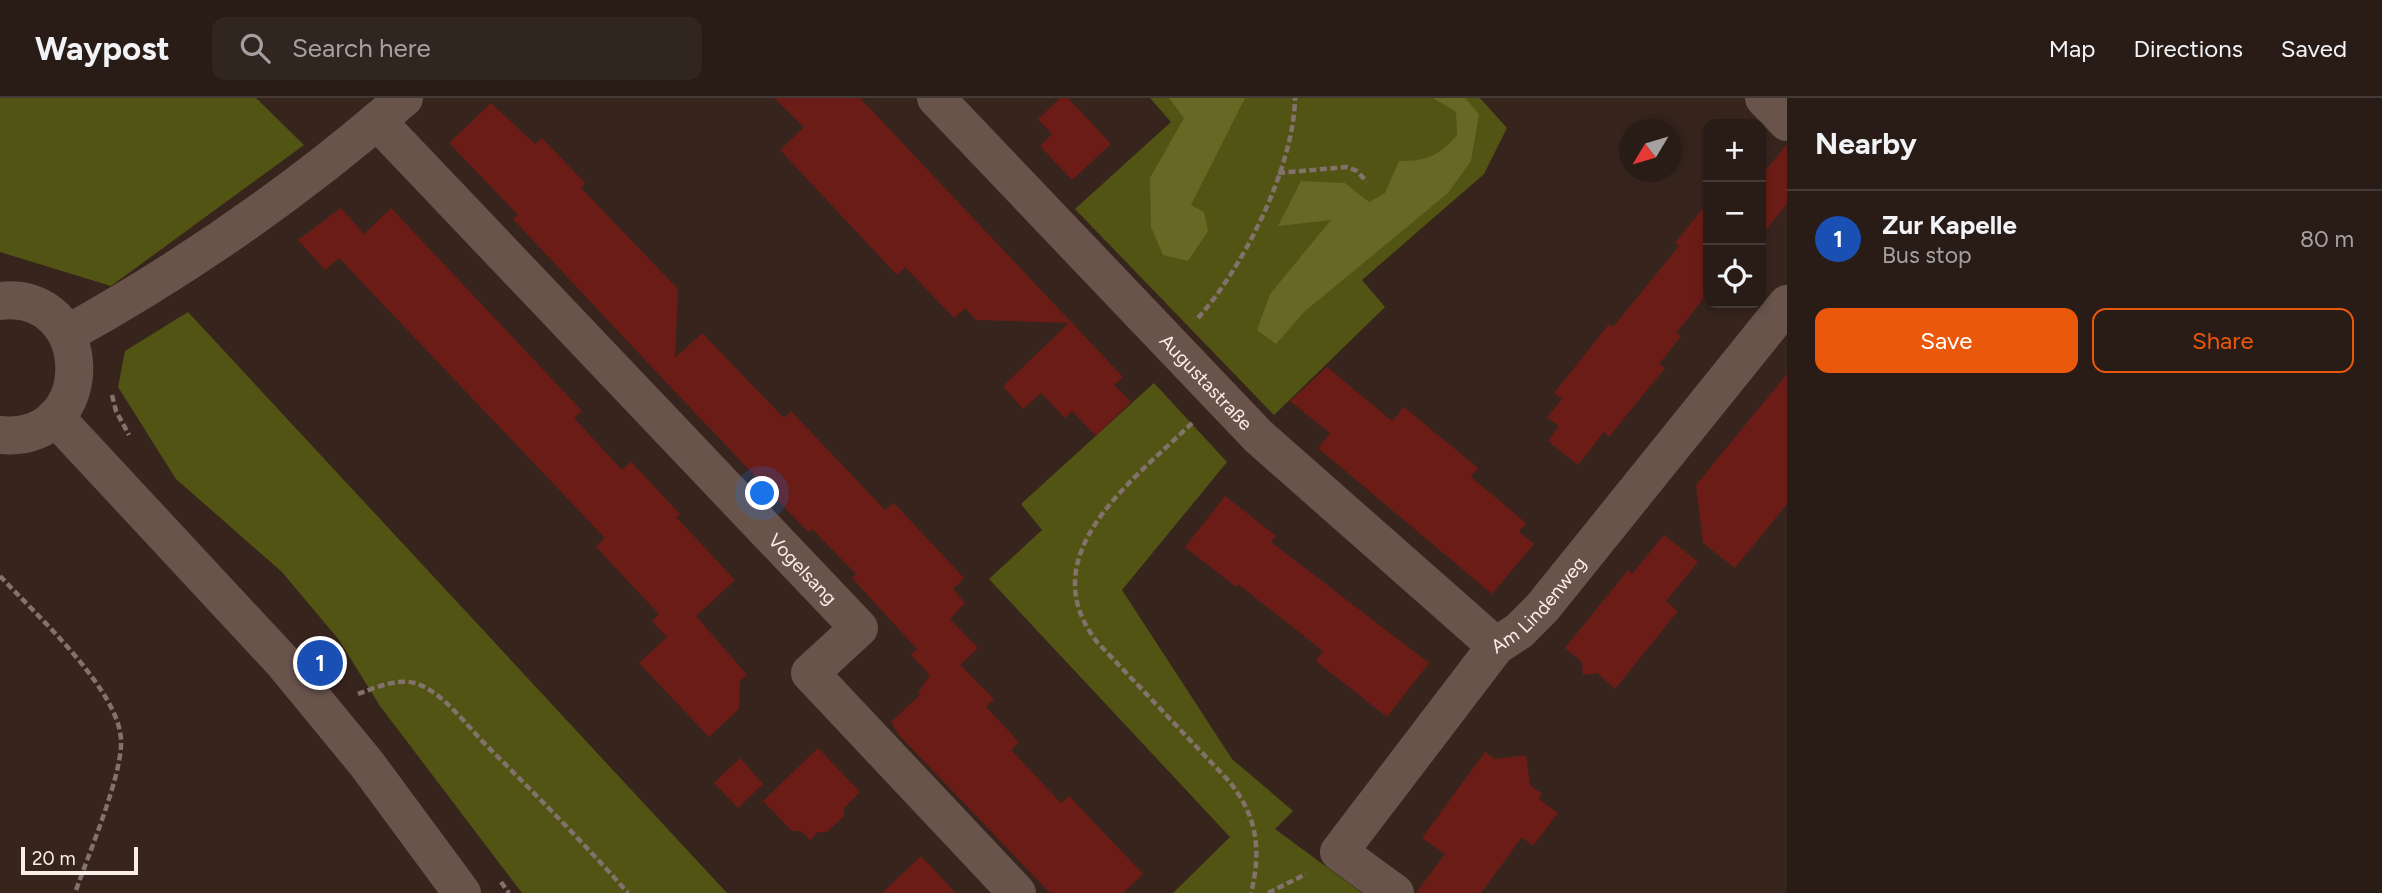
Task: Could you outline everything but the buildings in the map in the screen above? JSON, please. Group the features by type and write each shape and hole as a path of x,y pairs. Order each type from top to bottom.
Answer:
{"street":[{"name":"Augustastraße","path":"936,98 1219,396 1298,473 1496,646"},
{"path":"1764,98 1787,122"},
{"path":"67,334 221,241 390,110"},
{"name":"Vogelsang","path":"390,110 859,628 810,673 1017,893"},
{"path":"0,301 27,302 48,313 67,334 76,365 74,384 67,402 55,417 32,432 0,435"},
{"name":"Am Lindenweg","path":"1395,893 1339,852 1496,646 1519,631 1542,608 1787,304"},
{"path":"55,417 238,611 323,709 462,893"}],"path":[{"path":"1194,323 1226,286 1242,260 1278,173 1292,126 1295,98"},
{"path":"1278,173 1341,166 1357,171 1367,182"},
{"path":"112,390 116,411 131,438"},
{"path":"1219,396 1091,528 1077,559 1075,592 1083,619 1097,642 1227,779 1244,802 1257,838 1257,864 1251,893"},
{"path":"0,576 100,688 120,732 119,761 75,893"},
{"path":"323,709 359,694 405,681 419,684 437,696 628,893"},
{"path":"352,686 367,703"},
{"path":"495,874 509,893"}],"shaded area":[{"path":"0,98 256,98 304,145 111,286 0,252"},
{"path":"1150,98 1480,98 1507,128 1484,174 1362,280 1385,307 1274,415 1075,209 1171,122"},
{"path":"1169,98 1245,98 1191,205 1204,212 1208,231 1188,261 1163,255 1151,227 1150,178 1184,118"},
{"path":"1433,98 1465,98 1479,114 1471,161 1448,193 1304,312 1276,344 1257,330 1270,294 1331,220 1278,226 1301,181 1345,183 1369,202 1385,193 1399,161 1432,156 1457,135 1456,112"},
{"path":"188,312 727,893 522,893 380,706 339,640 282,572 176,479 118,387 125,351"},
{"path":"1154,383 1227,462 1122,590 1232,759 1293,811 1275,829 1362,893 1173,893 1230,837 989,579 1042,530 1021,504"}],"place":[{"name":"Zur Kapelle","path":"320,663"}]}
